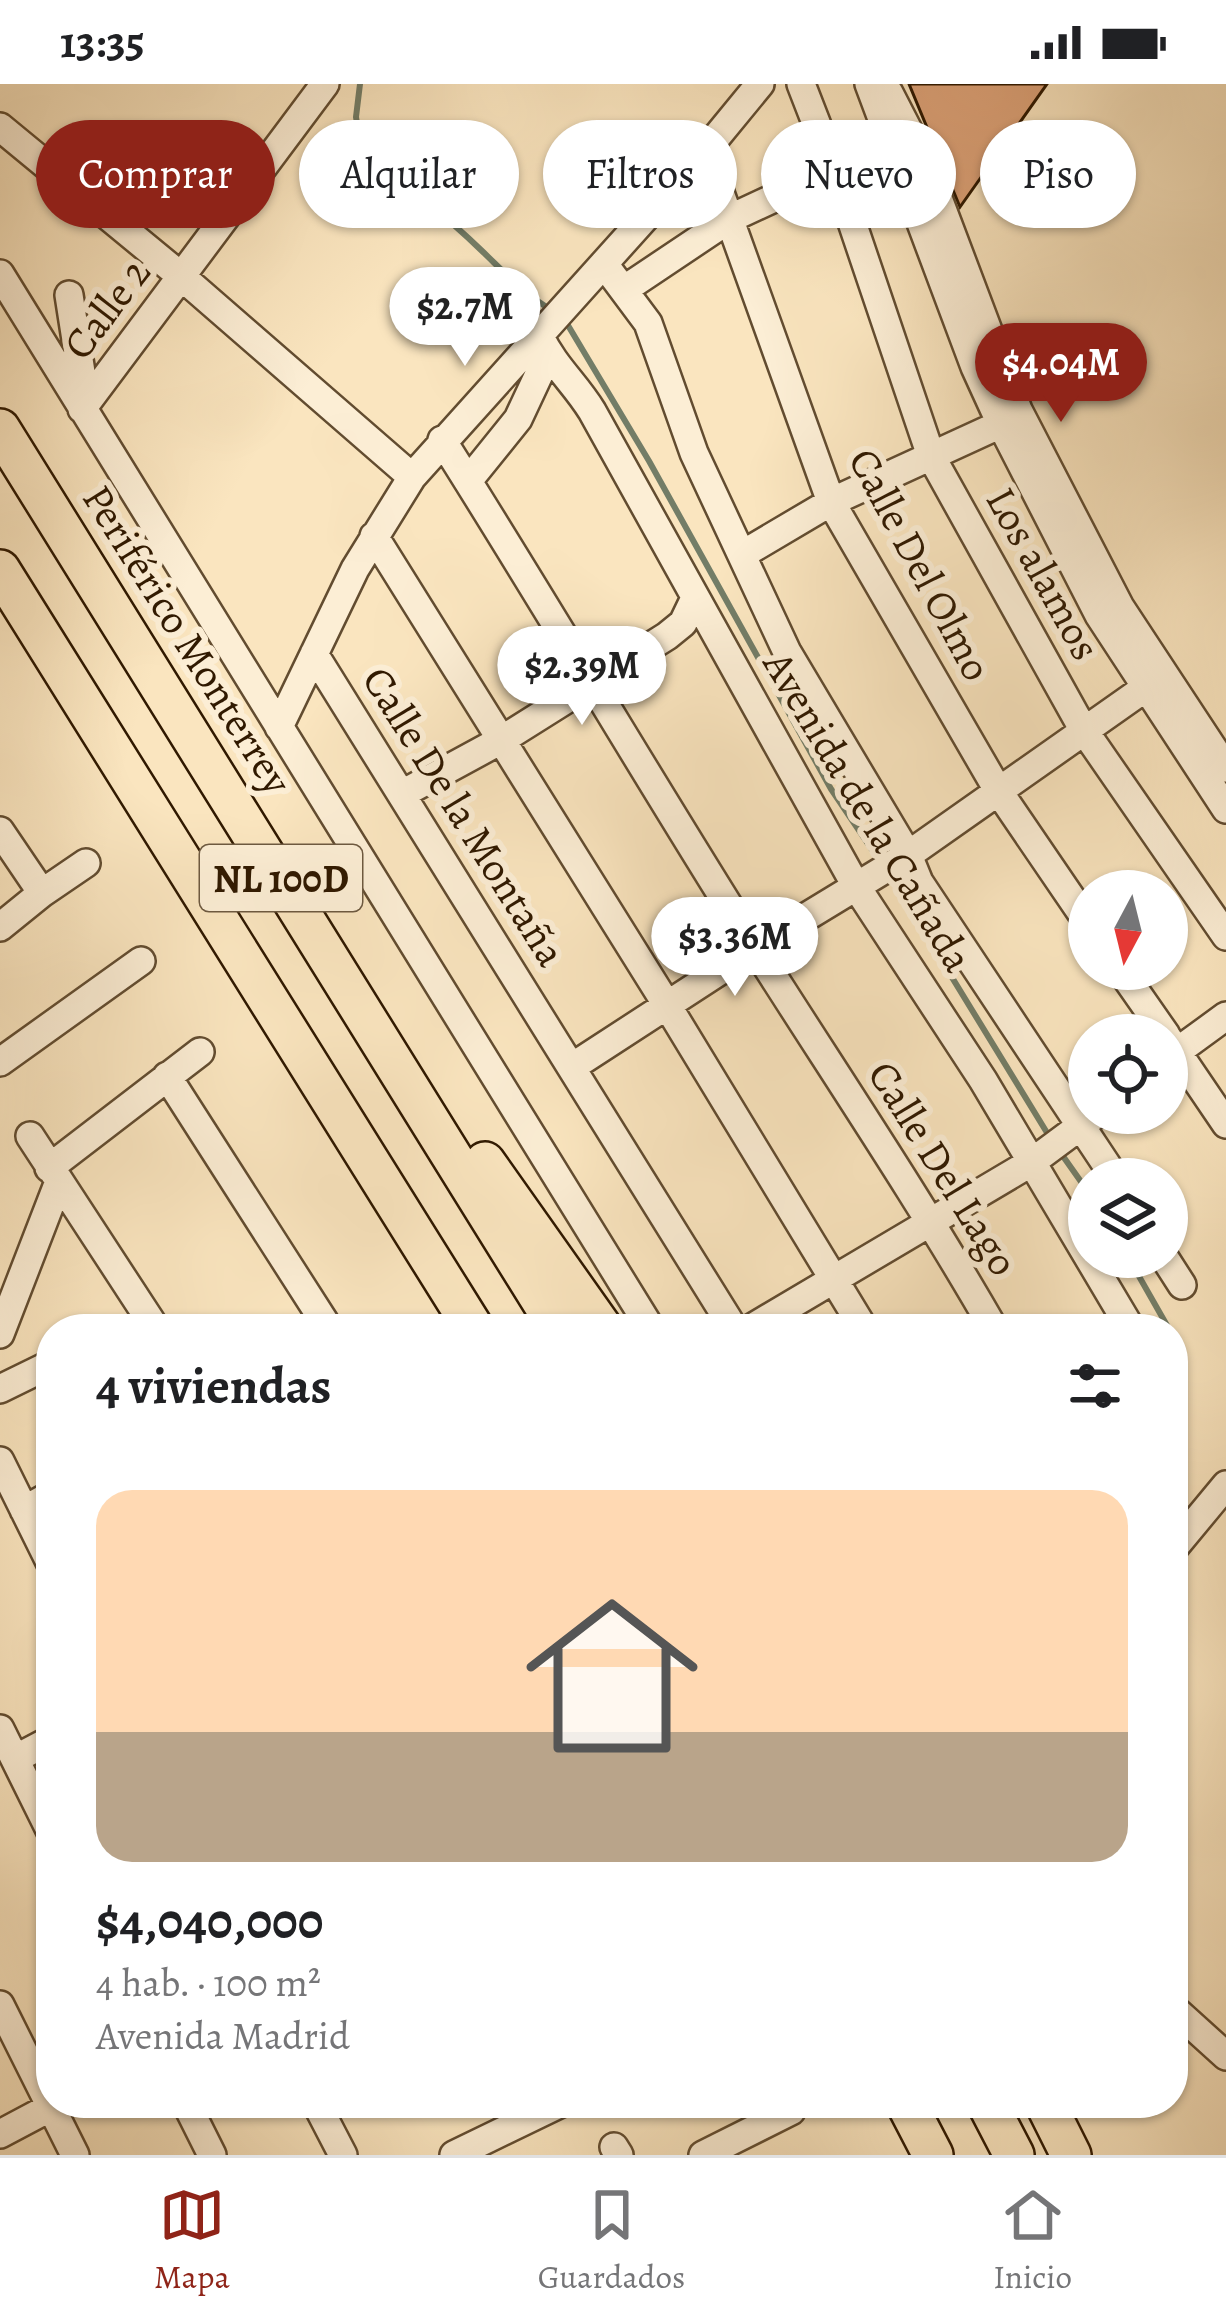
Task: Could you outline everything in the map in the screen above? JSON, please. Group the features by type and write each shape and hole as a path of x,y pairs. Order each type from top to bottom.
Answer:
{"highway":[{"name":"Periférico Monterrey","path":"0,429 550,1314"},
{"name":"NL 100D","path":"0,570 465,1314"},
{"path":"385,1044 430,1090 593,1314"},
{"path":"914,2118 933,2155"},
{"path":"995,2118 1014,2155"},
{"path":"1052,2118 1068,2149"}],"street":[{"name":"Calle 2","path":"84,406 326,84"},
{"path":"731,120 760,84"},
{"name":"Los alamos","path":"801,84 815,120"},
{"path":"869,84 882,120"},
{"path":"887,84 924,161 1018,410 1154,681 1226,809"},
{"path":"0,127 412,477"},
{"path":"279,727 374,536 412,477 442,440 544,345 636,228"},
{"path":"625,289 715,228"},
{"name":"Calle Del Olmo","path":"734,228 831,502 999,792 1068,893"},
{"name":"Los alamos","path":"854,228 931,456 1083,729 1226,936"},
{"path":"922,228 975,368 1099,615 1226,768"},
{"name":"Avenida de la Cañada","path":"604,264 648,323 694,454 787,652 903,858 1068,1104"},
{"path":"0,274 642,1314"},
{"path":"69,295 84,406"},
{"path":"468,482 518,418 544,345"},
{"name":"Avenida de la Cañada","path":"544,345 592,411 860,883 1036,1159 1123,1314"},
{"path":"743,554 831,502 1001,424"},
{"name":"Calle Del Lago","path":"442,440 985,1314"},
{"path":"374,536 856,1314"},
{"path":"402,794 596,683 683,623 695,598"},
{"name":"Calle De la Montaña","path":"314,654 725,1314"},
{"path":"572,1067 903,858 1154,681"},
{"path":"0,831 42,893"},
{"path":"0,927 86,863"},
{"path":"0,1062 141,961"},
{"path":"1188,1036 1226,1016"},
{"path":"0,1334 54,1176 200,1052"},
{"path":"1188,1072 1226,1124"},
{"path":"167,1076 319,1314"},
{"path":"775,1314 933,1223 1070,1134"},
{"path":"30,1136 147,1314"},
{"path":"1178,1278 1182,1285"},
{"path":"0,1389 36,1371"},
{"path":"2,1471 15,1510 36,1542"},
{"path":"1188,1531 1226,1485"},
{"path":"36,1743 6,1749 36,1804"},
{"path":"1,2008 36,2078"},
{"path":"1188,2022 1226,2056"},
{"path":"0,2134 36,2116"},
{"path":"56,2118 75,2155"},
{"path":"194,2118 212,2155"},
{"path":"324,2118 343,2155"},
{"path":"454,2155 530,2118"},
{"path":"703,2155 753,2144 783,2118"},
{"path":"1068,2149 1072,2118"}],"building":[{"path":"909,84 1047,84 1022,120 980,120 980,179 960,207 956,120 924,120"}],"waterway":[{"path":"360,84 356,117 362,154 438,211 545,306"},
{"path":"566,322 831,789 879,860"},
{"path":"890,876 1049,1136"},
{"path":"1060,1152 1068,1163"},
{"path":"1140,1278 1160,1314"}]}
